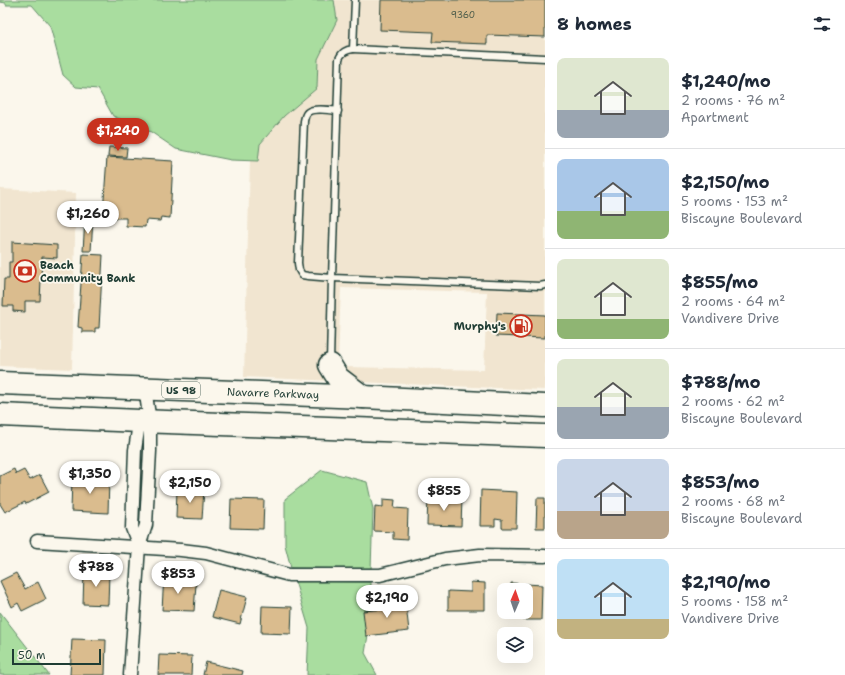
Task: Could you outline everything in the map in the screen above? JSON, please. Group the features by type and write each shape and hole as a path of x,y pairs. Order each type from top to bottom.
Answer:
{"highway":[{"path":"299,394 316,384 322,378 330,365 338,378 363,397"},
{"name":"Navarre Parkway","path":"0,383 299,394 545,406"},
{"path":"0,415 545,436"}],"street":[{"path":"130,675 139,546 132,528 135,450 145,421 145,388"},
{"path":"37,541 139,546 206,553 289,574 380,575 445,559 480,554 545,556"}],"lane":[{"path":"353,50 355,0"},
{"path":"330,365 339,59 342,54 346,50 353,50 545,58"},
{"path":"338,111 309,111 304,121 298,263 299,270 302,274 332,278 545,285"}],"shaded area":[{"path":"334,0 545,0 545,390 244,377 250,161 258,161 260,144 284,116 317,88 318,59 337,20","holes":["341,288 487,292 484,370 345,367 338,360"]},
{"path":"0,189 76,193 72,369 0,366"}],"green space":[{"path":"0,0 334,0 337,20 318,59 317,88 284,116 260,144 258,161 231,160 176,149 151,132 113,116 98,89 76,87 63,75 50,26 32,5 6,5 6,3 0,2"},
{"path":"322,470 367,482 373,509 371,569 291,568 285,545 285,499"},
{"path":"295,581 371,582 370,623 365,653 377,675 307,675 309,628"},
{"path":"0,612 49,675 0,675"}],"building":[{"path":"381,0 545,0 545,37 487,35 487,44 432,42 433,32 380,30"},
{"path":"109,147 127,148 126,157 108,156"},
{"path":"107,157 173,161 170,218 161,217 160,221 146,220 145,227 126,226 126,218 112,218 112,214 103,213"},
{"path":"85,219 93,219 91,251 83,251"},
{"name":"Beach Community Bank","path":"12,242 57,245 57,258 42,257 40,301 25,301 25,312 13,311 13,306 3,306 4,279 9,279 9,262 12,262"},
{"path":"83,254 103,255 99,328 95,328 95,332 82,332 82,328 78,327"},
{"name":"Murphy's","path":"497,313 545,315 545,338 496,336"},
{"path":"14,469 16,474 24,470 30,480 40,475 49,492 26,504 25,502 5,512 0,504 0,476"},
{"path":"72,478 109,479 108,513 71,511"},
{"path":"177,489 204,489 202,519 176,518"},
{"path":"481,490 517,492 516,528 502,528 502,520 495,519 495,526 480,526"},
{"path":"428,497 462,499 461,526 427,525"},
{"path":"537,498 545,498 545,528 536,528"},
{"path":"231,499 264,500 263,529 230,528"},
{"path":"383,499 395,500 394,508 408,509 407,540 393,539 393,532 374,531 375,506 383,507"},
{"path":"84,572 109,573 108,605 83,604"},
{"path":"16,573 25,589 38,582 46,599 22,611 18,603 12,607 0,581"},
{"path":"164,575 176,575 176,583 196,584 194,611 162,610"},
{"path":"471,582 485,583 485,610 448,610 448,591 471,592"},
{"path":"533,584 542,585 541,620 523,620 533,619"},
{"path":"219,590 247,597 240,624 212,617"},
{"path":"405,596 409,631 366,636 363,611 395,608 394,598"},
{"path":"262,606 292,607 291,634 261,633"},
{"path":"72,639 106,640 105,675 70,675"},
{"path":"159,655 192,656 191,675 158,675"},
{"path":"206,662 243,671 242,675 203,675"}],"place":[{"name":"Beach Community Bank","path":"25,271"},
{"name":"Murphy's","path":"521,326"}]}
